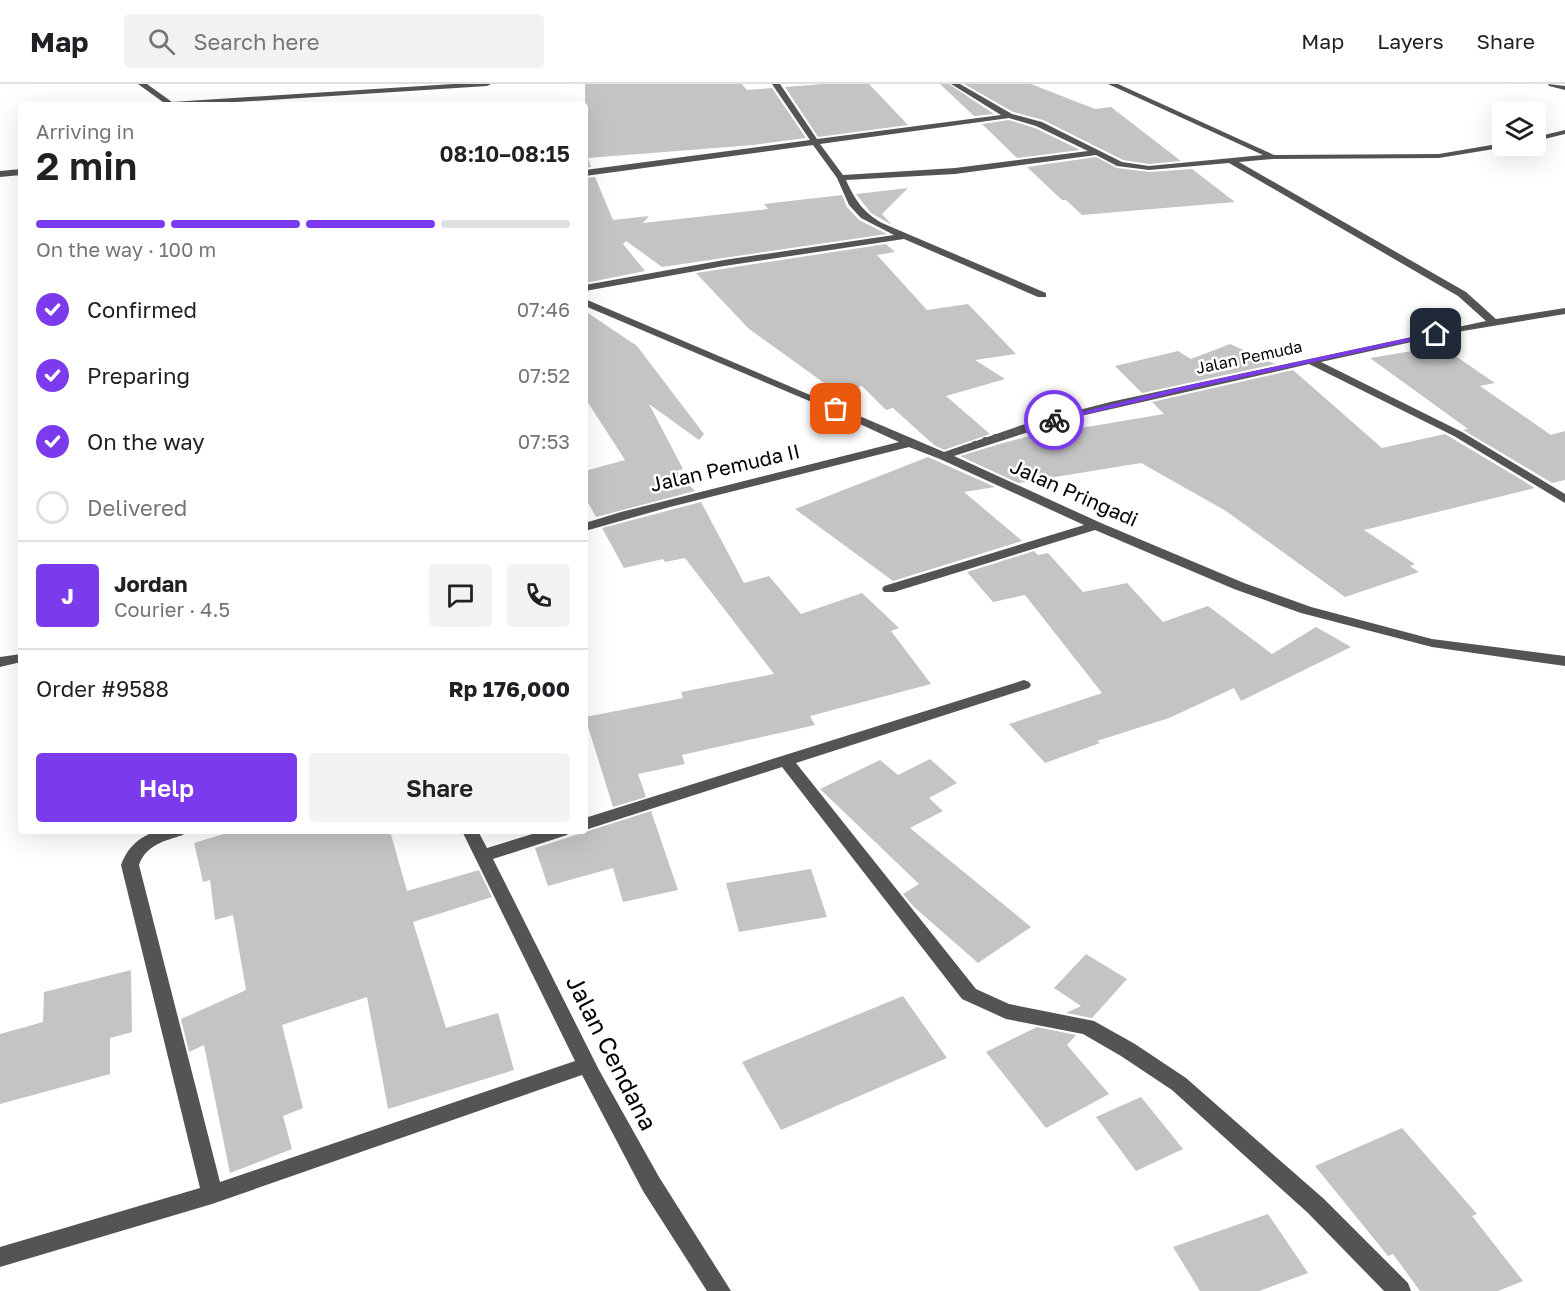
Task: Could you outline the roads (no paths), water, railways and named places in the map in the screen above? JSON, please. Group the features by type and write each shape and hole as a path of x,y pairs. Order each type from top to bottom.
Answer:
{"street":[{"path":"142,84 167,102"},
{"path":"216,102 487,84"},
{"path":"955,84 1009,117"},
{"path":"1112,84 1273,157"},
{"path":"1552,84 1565,88"},
{"path":"780,85 815,142 841,178 852,202 864,216 904,236 1042,295"},
{"path":"588,172 1009,117 1039,123 1120,164 1149,168 1273,157 1409,158 1439,156 1492,147"},
{"path":"1546,137 1565,132"},
{"path":"841,178 955,171 1095,152"},
{"path":"1231,161 1462,294 1492,321"},
{"path":"0,174 18,172"},
{"path":"588,287 724,263 904,236"},
{"name":"Jalan Pringadi","path":"588,303 818,401 1096,526 1239,586 1306,610 1432,643 1565,661"},
{"name":"Jalan Pemuda","path":"944,456 1034,425 1185,388 1492,321 1565,310"},
{"path":"1311,361 1458,434 1565,499"},
{"name":"Jalan Pemuda II","path":"588,526 640,510 794,474 910,443"},
{"path":"889,589 1096,526"},
{"path":"0,662 18,659"},
{"path":"588,823 1024,685"},
{"path":"785,760 969,994 1006,1011 1087,1027 1128,1050 1170,1078 1316,1206 1400,1291"},
{"path":"167,834 140,845 133,854 130,865 212,1194"},
{"name":"Jalan Cendana","path":"471,834 587,1065 651,1184 720,1291"},
{"path":"482,856 552,834"},
{"path":"0,1257 212,1194 587,1065"}]}
